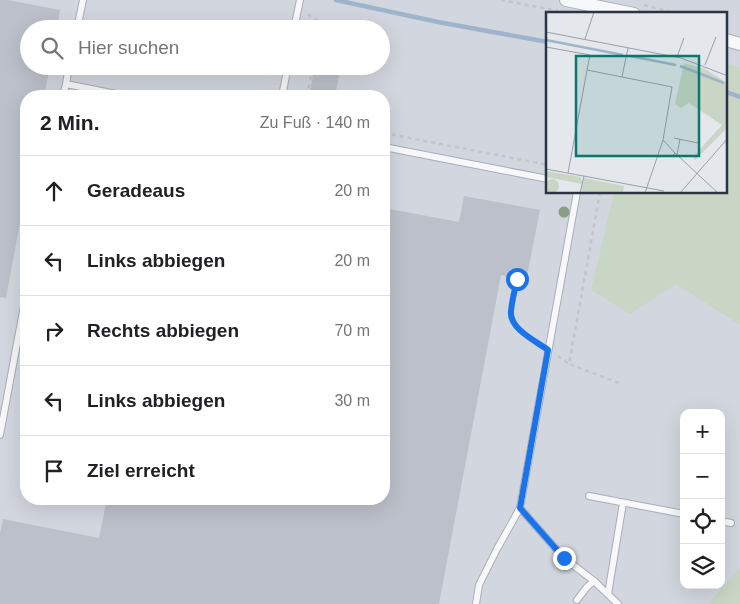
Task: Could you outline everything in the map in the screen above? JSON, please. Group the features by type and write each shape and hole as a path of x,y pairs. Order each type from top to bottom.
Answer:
{"street":[{"path":"565,6 609,5 638,9"}],"lane":[{"path":"79,20 83,0"},
{"path":"296,20 300,0"},
{"path":"64,90 68,75"},
{"path":"283,90 286,75"},
{"path":"66,84 96,90"},
{"path":"390,148 546,179"},
{"path":"476,604 479,585 497,548 520,508 577,194"},
{"path":"0,435 20,327"},
{"path":"589,496 680,513"},
{"path":"608,594 623,503"},
{"path":"520,508 564,558 594,581 618,604"},
{"path":"725,522 730,523"},
{"path":"577,600 594,581"}],"path":[{"path":"501,0 565,6"},
{"path":"638,9 663,12"},
{"path":"298,12 308,14 317,20"},
{"path":"308,90 311,75"},
{"path":"390,134 546,165"},
{"path":"569,364 600,194"},
{"path":"517,279 510,313 513,322 520,330 569,364 619,383"}],"shaded area":[{"path":"0,0 740,0 740,604 0,604"}],"green space":[{"path":"728,64 740,67 740,325 676,284 630,314 591,290 614,194 728,194"},
{"path":"740,568 740,604 708,604 721,589 725,589 725,585"}],"building":[{"path":"0,0 8,0 60,10 58,20 20,20 20,75 48,75 45,90 20,90 20,222 6,298 0,297"},
{"path":"313,75 339,75 336,90 310,90"},
{"path":"464,196 540,210 527,276 521,275 520,280 501,275 439,604 0,604 0,533 3,519 99,538 106,505 390,505 390,209 459,222"}],"waterway":[{"path":"336,0 438,22 546,42"},
{"path":"728,93 740,97"}],"route":[{"path":"517,279 510,313 513,322 520,330 548,350 520,508 564,558"}]}
